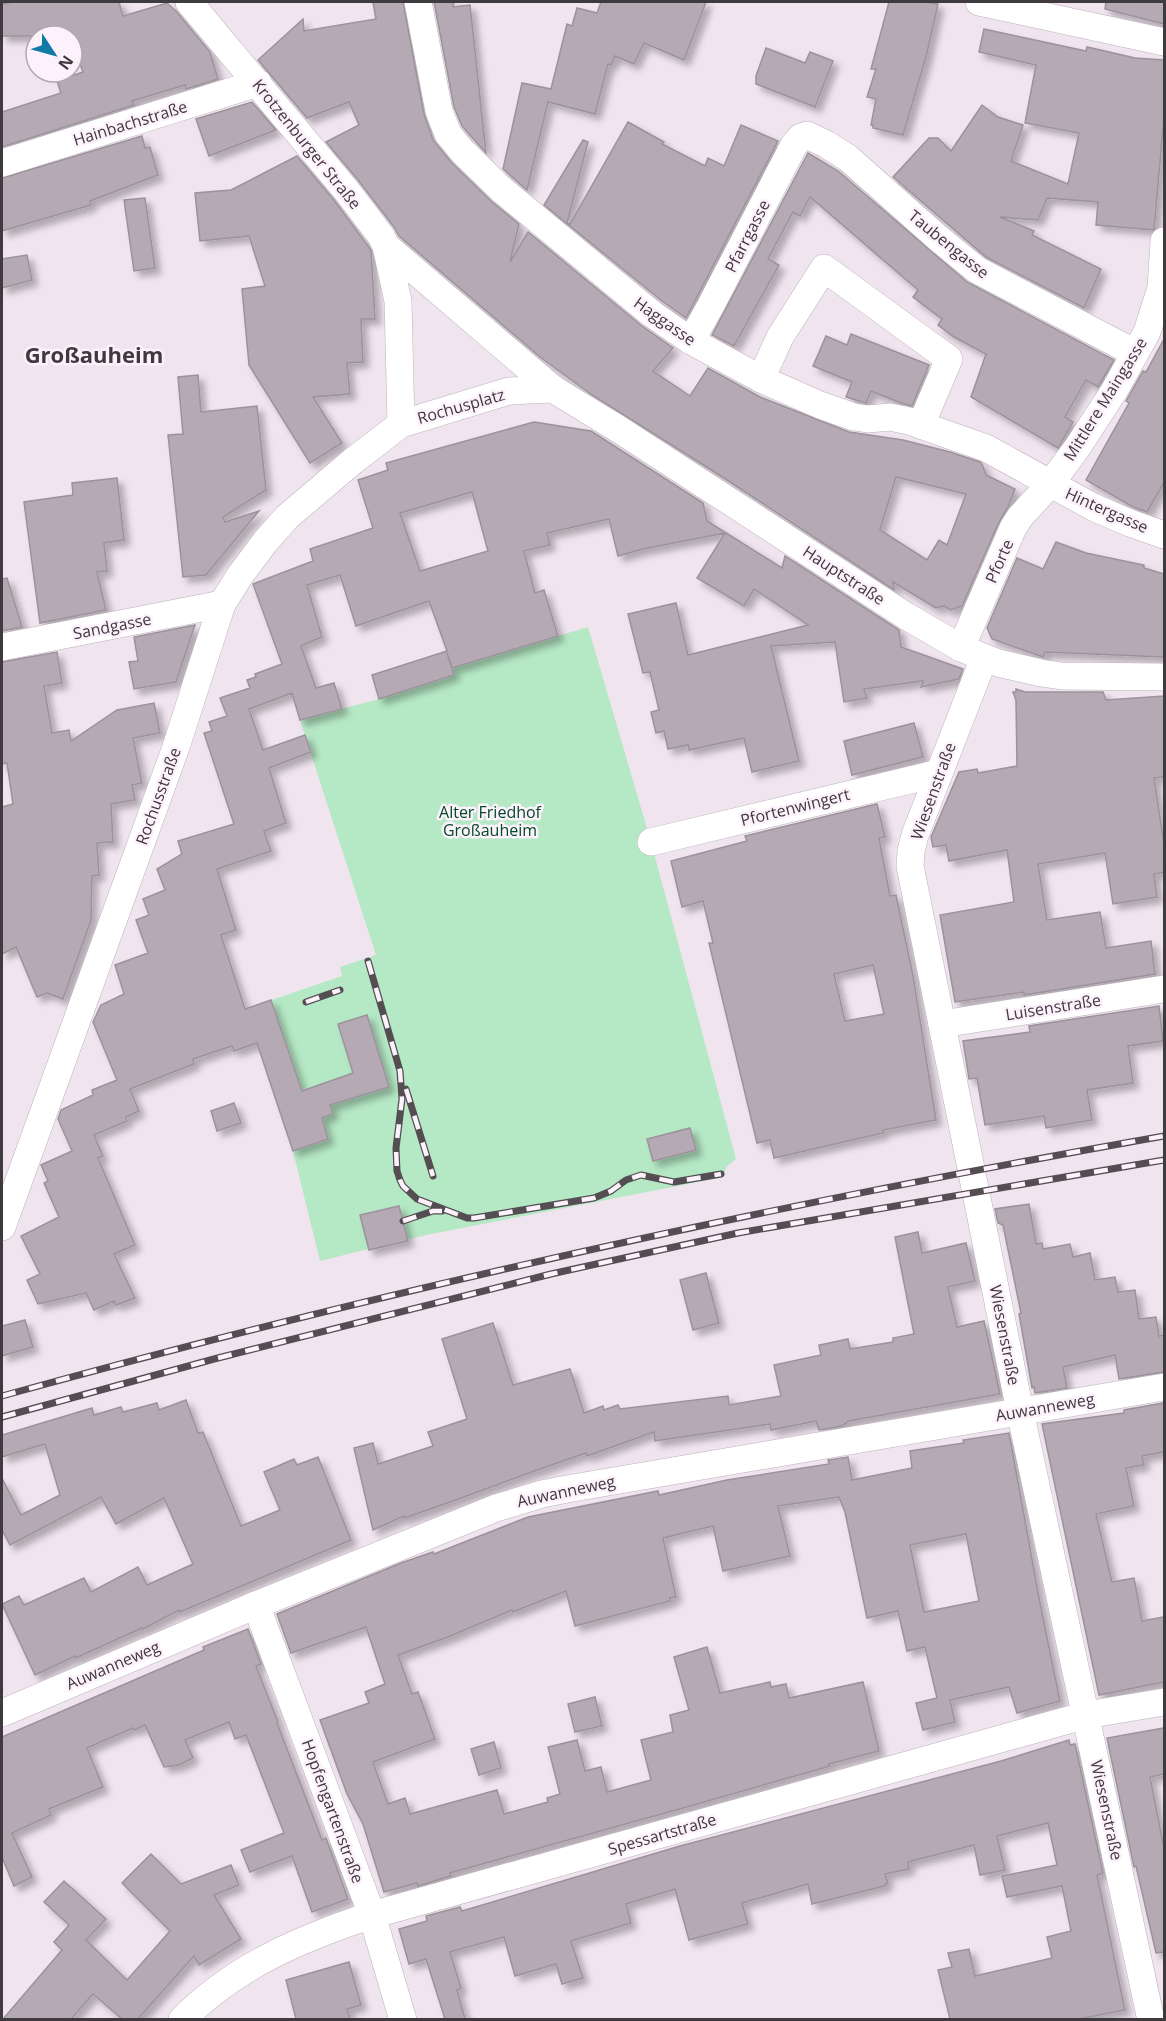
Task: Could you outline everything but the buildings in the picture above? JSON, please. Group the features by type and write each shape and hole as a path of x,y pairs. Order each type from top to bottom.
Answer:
{"street":[{"name":"Krotzenburger Straße","path":"189,2 346,190 386,246 398,301"},
{"name":"Haggasse","path":"418,2 439,111 448,134 502,190 652,314 691,340 761,379 820,405 854,417 868,419 890,417 921,425 987,448 1051,483"},
{"path":"980,2 1164,42"},
{"name":"Hainbachstraße","path":"2,163 258,83"},
{"name":"Pfarrgasse","path":"691,340 794,145 801,137 807,135"},
{"name":"Taubengasse","path":"807,135 848,158 977,270 1135,353"},
{"name":"Mittlere Maingasse","path":"1051,483 1114,391 1147,332 1161,288 1164,241"},
{"path":"386,246 553,389"},
{"path":"761,379 780,337 824,268 949,359 921,425"},
{"name":"Rochusplatz","path":"398,301 401,424 509,391 553,389"},
{"name":"Hauptstraße","path":"553,389 906,616 973,653 1021,670 1041,674 1164,677"},
{"name":"Rochusstraße","path":"2,1227 176,747 222,604 241,574 287,517 353,460 401,424"},
{"name":"Hintergasse","path":"1051,483 1093,507 1164,535"},
{"name":"Pforte","path":"973,653 1013,528 1024,512 1051,483"},
{"name":"Sandgasse","path":"2,647 222,604"},
{"name":"Wiesenstraße","path":"973,653 939,773 915,835 910,866 1020,1411 1151,2019"},
{"name":"Pfortenwingert","path":"651,842 939,773"},
{"name":"Luisenstraße","path":"942,1024 1164,989"},
{"name":"Auwanneweg","path":"2,1713 256,1605 496,1508 542,1494 1164,1387"},
{"name":"Hopfengartenstraße","path":"256,1605 372,1915 402,2019"},
{"name":"Spessartstraße","path":"182,2019 199,2003 260,1961 324,1931 372,1915 1086,1715 1164,1702"}],"green space":[{"name":"Alter Friedhof Großauheim","path":"588,627 651,842 736,1159 726,1167 724,1177 426,1235 320,1261 293,1151 257,1044 234,1051 232,1046 245,1009 342,976 340,967 376,955 300,720 379,699 454,675 452,668"}],"railway":[{"path":"368,961 400,1071 402,1099 396,1148 397,1171 403,1186 417,1199 467,1218 474,1218 594,1198 611,1191 626,1180 641,1175 674,1182 721,1174"},
{"path":"306,1002 340,990"},
{"path":"406,1089 433,1176"},
{"path":"2,1396 290,1320 580,1252 871,1191 1164,1136"},
{"path":"2,1417 214,1359 551,1274 738,1233 1164,1160"},
{"path":"403,1221 433,1211 442,1211"}],"district":[{"name":"Großauheim","path":"94,355"}]}
